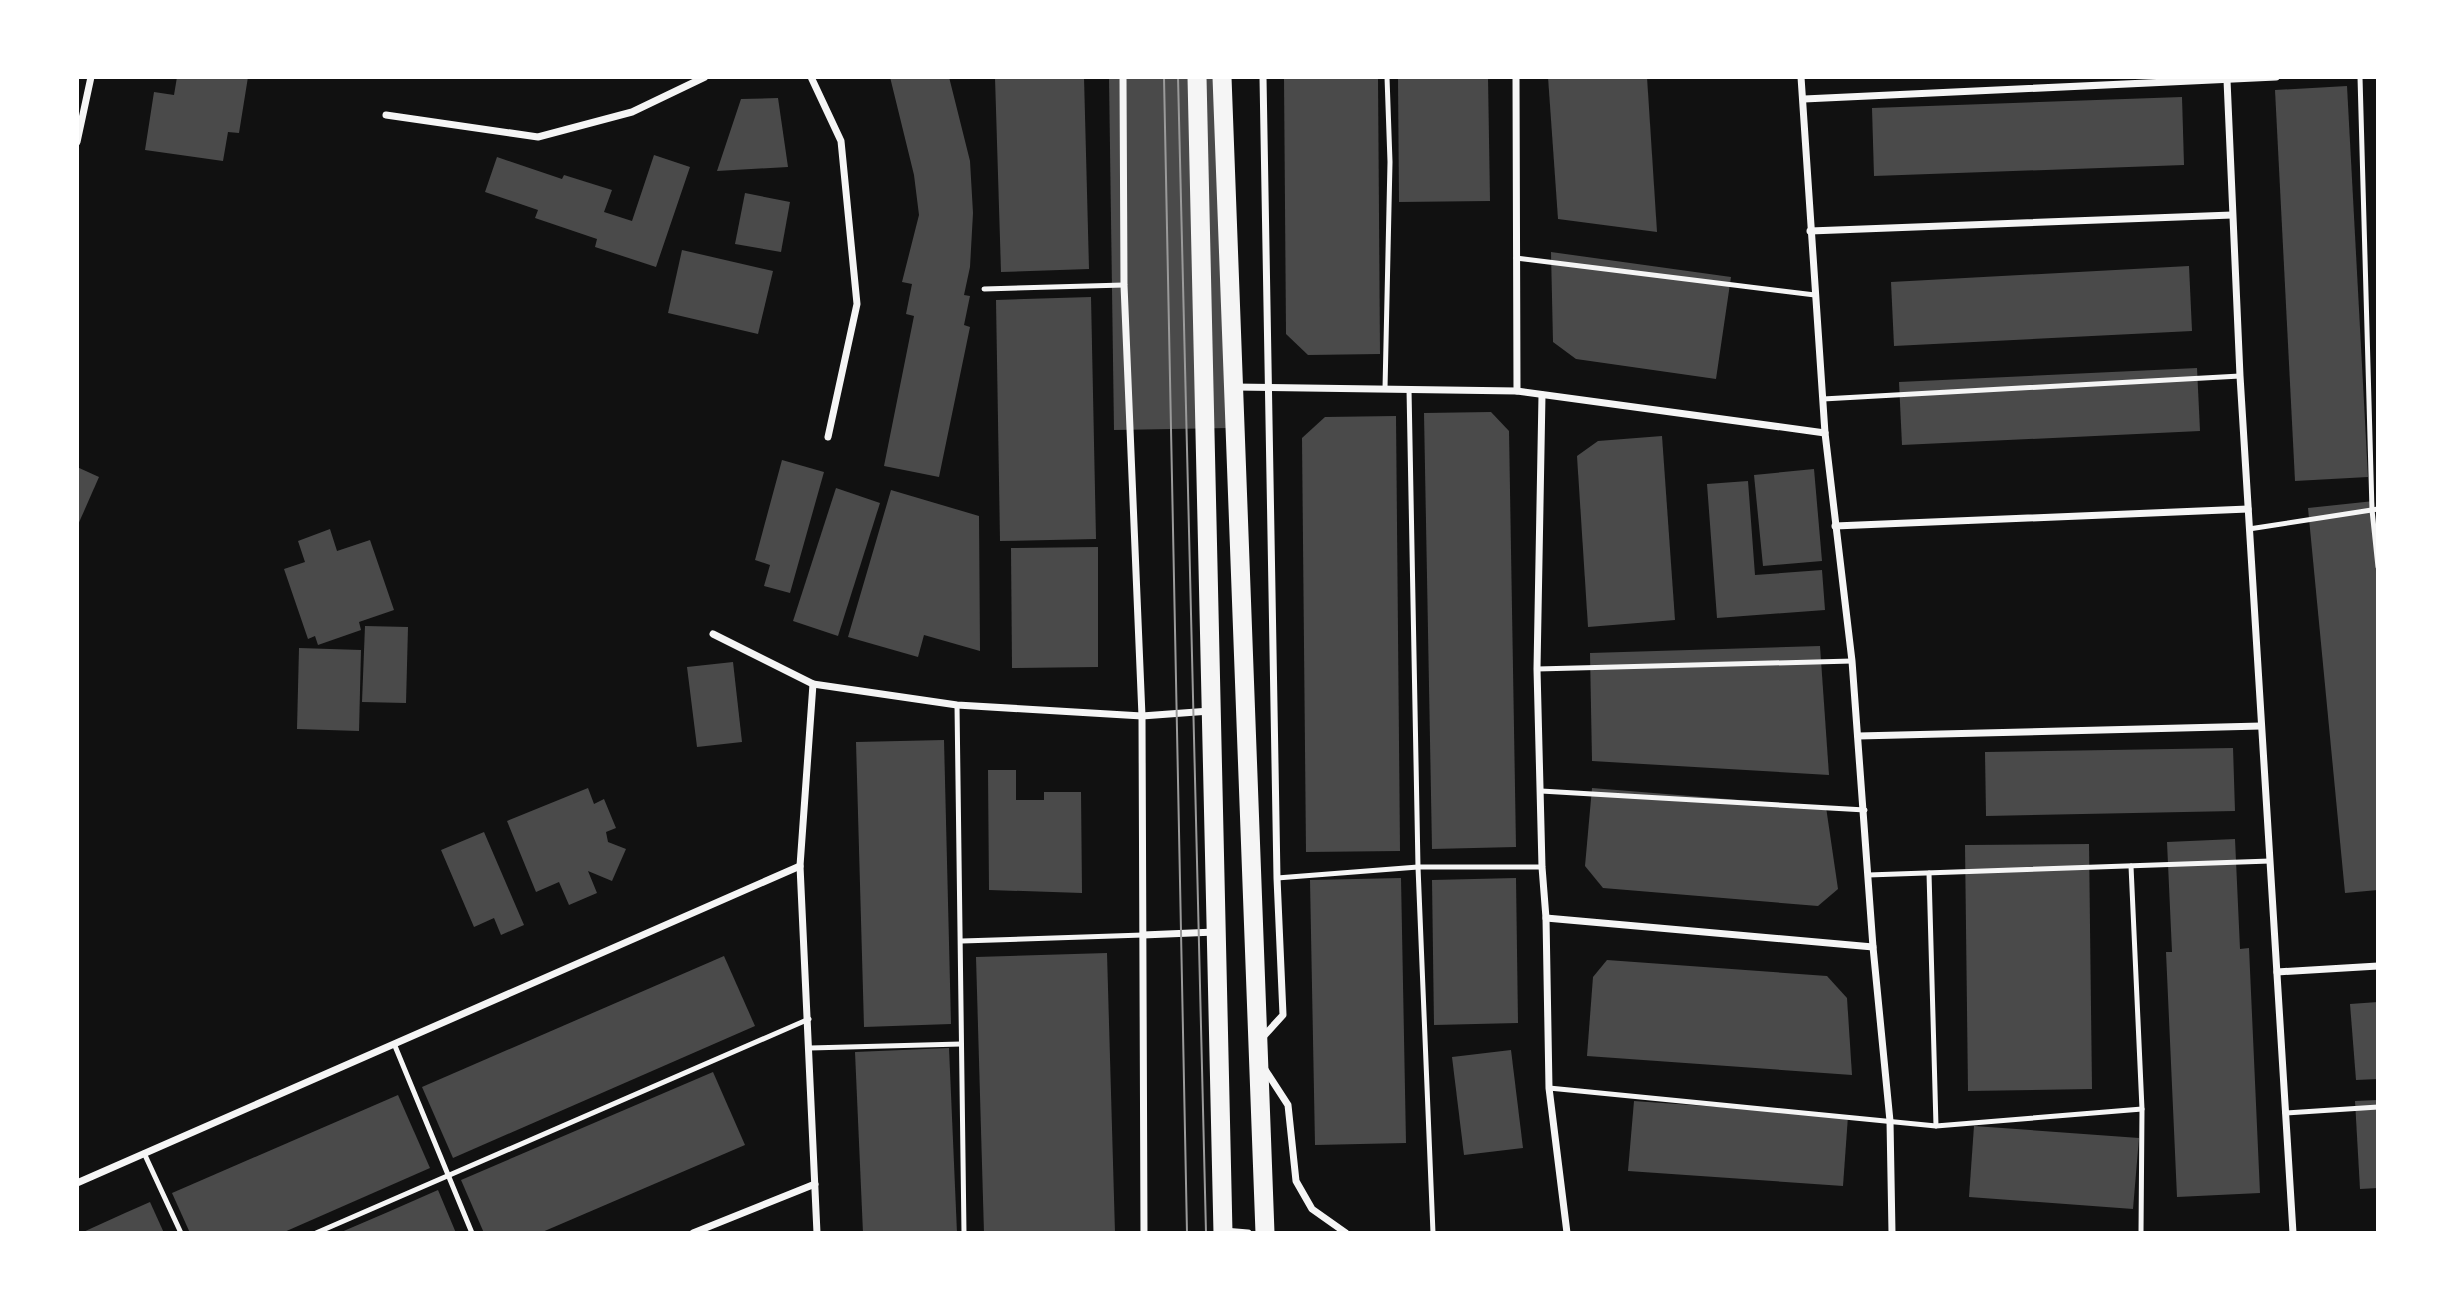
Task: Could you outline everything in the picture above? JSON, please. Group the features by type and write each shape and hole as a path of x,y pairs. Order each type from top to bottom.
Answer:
{"highway":[{"path":"1196,77 1223,1232"},
{"path":"1222,77 1265,1233"}],"street":[{"path":"77,142 91,77"},
{"path":"386,115 538,137 632,112 705,77"},
{"path":"811,77 841,141 857,304 828,437"},
{"path":"1124,77 1124,285 1142,716 1144,1233"},
{"path":"1263,77 1277,878 1283,1015 1258,1050 1287,1105 1296,1181 1312,1209 1346,1233"},
{"path":"1516,77 1517,391"},
{"path":"1801,77 1825,433 1852,661 1873,947 1890,1121 1892,1233"},
{"path":"1804,99 2276,77"},
{"path":"2227,80 2240,376 2292,1233"},
{"path":"1810,231 2232,215"},
{"path":"1234,387 1517,391 1825,433"},
{"path":"1542,395 1537,669 1542,867 1546,918 1549,1088 1567,1233"},
{"path":"1835,526 2248,509"},
{"path":"713,634 813,684 957,705 1142,716 1211,711"},
{"path":"813,684 800,866 817,1233"},
{"path":"1858,736 2261,726"},
{"path":"77,1183 395,1046 800,866"},
{"path":"1546,918 1873,947"},
{"path":"1143,935 1216,932"},
{"path":"2277,972 2378,966"},
{"path":"693,1233 815,1184"},
{"path":"1223,1232 1248,1233"}],"lane":[{"path":"1385,389 1390,162 1387,77"},
{"path":"2360,77 2378,567"},
{"path":"1516,258 1815,295"},
{"path":"984,289 1124,285"},
{"path":"1823,399 2240,376"},
{"path":"1409,389 1418,867 1433,1233"},
{"path":"2249,529 2375,509"},
{"path":"1537,669 1852,661"},
{"path":"957,705 964,1233"},
{"path":"1541,791 1865,810"},
{"path":"1868,875 2270,861"},
{"path":"2131,866 2142,1109 2141,1233"},
{"path":"1277,878 1418,867 1542,867"},
{"path":"1929,873 1936,1126"},
{"path":"962,941 1143,935"},
{"path":"316,1233 809,1019"},
{"path":"810,1048 961,1044"},
{"path":"395,1046 472,1233"},
{"path":"1549,1088 1936,1126 2142,1109"},
{"path":"2285,1112 2378,1107"},
{"path":"144,1153 181,1233"}],"building":[{"path":"177,77 248,77 239,133 228,132 223,161 145,150 154,92 174,95"},
{"path":"890,77 949,77 970,161 973,213 970,267 964,295 970,296 964,325 970,327 939,477 884,466 914,316 906,314 912,284 902,282 919,215 914,175"},
{"path":"995,77 1084,77 1089,269 1001,272"},
{"path":"1109,77 1224,77 1229,428 1114,430"},
{"path":"1284,77 1378,77 1380,354 1308,355 1286,334"},
{"path":"1398,77 1488,77 1490,201 1399,202"},
{"path":"1548,77 1647,77 1657,232 1558,219"},
{"path":"2347,86 2368,477 2295,481 2275,90"},
{"path":"2182,97 2184,165 1874,176 1872,108"},
{"path":"778,98 788,167 717,171 741,99"},
{"path":"654,155 690,167 656,267 595,247 597,239 535,218 538,210 485,192 497,157 562,179 564,175 612,190 604,212 632,221"},
{"path":"745,193 790,202 781,252 735,244"},
{"path":"682,250 773,271 758,334 668,313"},
{"path":"1551,252 1731,277 1716,379 1576,359 1553,342"},
{"path":"2189,266 2192,331 1894,346 1891,282"},
{"path":"1091,297 1096,539 1000,541 996,300"},
{"path":"2197,368 2200,431 1902,445 1899,382"},
{"path":"1491,412 1509,431 1516,847 1432,849 1424,413"},
{"path":"1396,416 1400,851 1306,852 1302,438 1325,417"},
{"path":"1662,436 1675,620 1588,627 1577,456 1598,441"},
{"path":"782,460 824,472 790,593 764,586 770,565 755,560"},
{"path":"77,467 99,477 77,527"},
{"path":"1814,469 1822,561 1763,566 1754,475"},
{"path":"1748,481 1755,575 1822,570 1825,610 1717,618 1707,484"},
{"path":"836,488 880,503 838,636 793,621"},
{"path":"891,490 979,516 980,651 924,635 918,657 848,637"},
{"path":"2374,501 2378,543 2378,890 2345,893 2308,508"},
{"path":"330,529 337,551 370,540 394,610 359,622 361,630 318,645 315,636 308,639 284,569 305,562 298,541"},
{"path":"1098,547 1098,667 1012,668 1011,548"},
{"path":"365,626 408,627 406,703 362,702"},
{"path":"1820,646 1829,775 1592,761 1590,653"},
{"path":"299,648 361,650 359,731 297,729"},
{"path":"733,662 742,742 697,747 687,667"},
{"path":"944,740 951,1024 864,1027 856,742"},
{"path":"2233,748 2235,811 1986,816 1985,752"},
{"path":"988,770 1016,770 1016,800 1044,800 1044,792 1081,792 1082,893 989,890"},
{"path":"588,788 594,804 604,799 616,828 606,832 608,842 626,849 612,881 588,871 597,893 569,905 559,882 536,892 507,821"},
{"path":"1592,788 1826,807 1838,889 1818,906 1603,888 1585,866"},
{"path":"484,832 524,925 501,935 494,918 474,927 441,850"},
{"path":"2235,839 2240,949 2249,948 2260,1193 2177,1197 2166,952 2172,952 2167,842"},
{"path":"2089,844 2092,1089 1968,1091 1965,845"},
{"path":"1401,878 1406,1143 1315,1145 1310,880"},
{"path":"1516,878 1518,1023 1434,1025 1432,880"},
{"path":"1107,953 1115,1233 984,1233 976,957"},
{"path":"724,956 755,1026 453,1158 422,1087"},
{"path":"1607,960 1827,976 1847,998 1852,1075 1587,1056 1593,977"},
{"path":"2378,1002 2378,1079 2356,1080 2350,1004"},
{"path":"949,1048 957,1233 863,1233 855,1052"},
{"path":"1511,1050 1523,1148 1464,1155 1452,1057"},
{"path":"713,1072 745,1145 540,1233 484,1233 461,1180"},
{"path":"398,1095 430,1168 282,1233 190,1233 172,1193"},
{"path":"2378,1100 2378,1188 2360,1189 2355,1101"},
{"path":"1634,1101 1848,1116 1843,1186 1628,1171"},
{"path":"1974,1126 2139,1138 2133,1209 1969,1197"},
{"path":"438,1190 456,1233 339,1233 388,1212"},
{"path":"150,1202 164,1233 81,1233 125,1213"}],"tram line":[{"path":"1164,77 1187,1233"},
{"path":"1178,77 1206,1233"}]}
